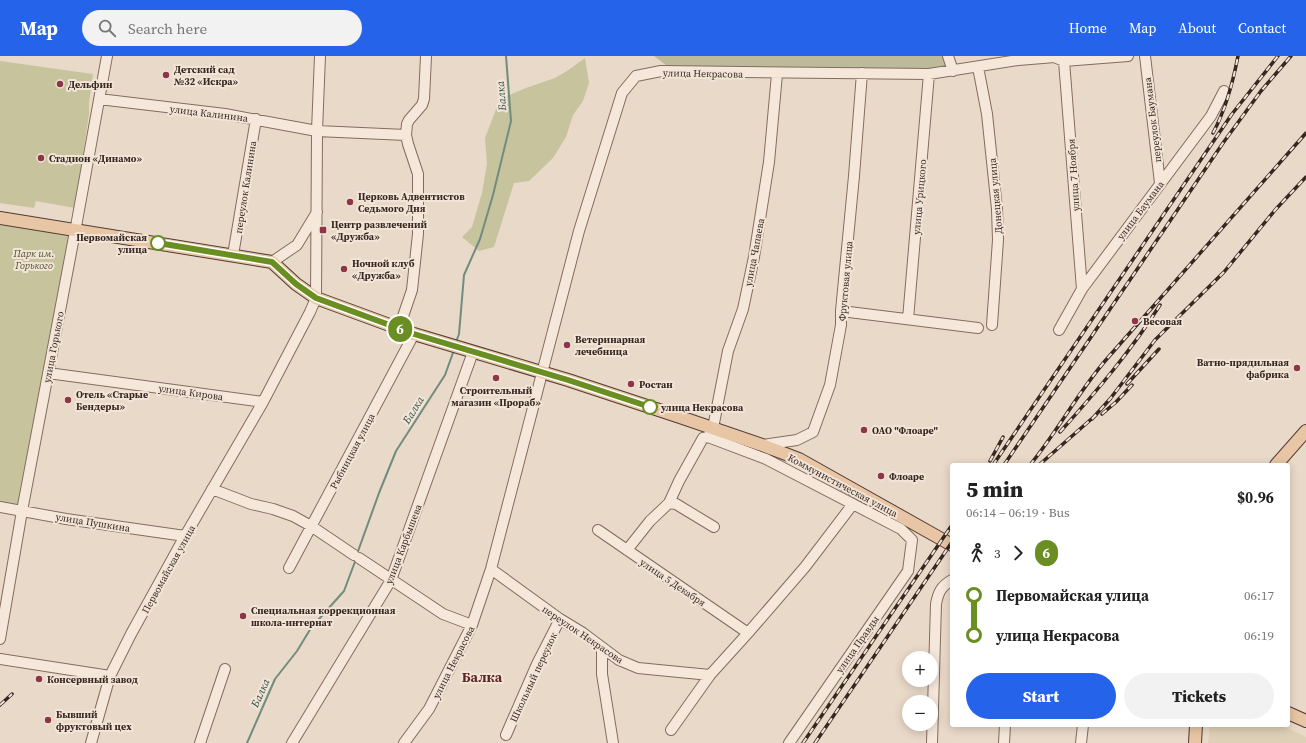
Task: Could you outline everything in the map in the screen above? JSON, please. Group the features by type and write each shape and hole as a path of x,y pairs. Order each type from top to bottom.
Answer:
{"main road":[{"path":"0,218 272,262"},
{"name":"Коммунистическая улица","path":"272,262 296,284 316,298 414,334 568,380 711,432 762,445 799,459 950,543"},
{"path":"1278,463 1306,431"},
{"path":"1290,714 1306,721"},
{"path":"1195,743 1196,727"}],"street":[{"name":"улица Горького","path":"0,639 22,511 107,56"},
{"name":"Первомайская улица","path":"91,743 110,676 131,634 185,536 263,402 316,298 320,56"},
{"path":"399,328 412,290 418,234 418,174 406,135 407,124 422,105 424,99 426,56"},
{"path":"948,56 953,71"},
{"name":"улица Некрасова","path":"404,743 429,709 472,625 491,569 579,231 622,93 636,76 661,71 777,74 929,74 1018,60 1054,57 1064,61 1128,56"},
{"name":"переулок Баумана","path":"1145,56 1160,183"},
{"name":"улица 7 Ноября","path":"1064,61 1082,289"},
{"name":"Донецкая улица","path":"978,67 987,114 997,209 998,240 992,325"},
{"name":"улица Чапаева","path":"711,432 728,350 743,309 754,257 769,162 777,74"},
{"name":"Фруктовая улица","path":"762,445 798,440 813,432 830,385 841,325 862,74"},
{"name":"улица Урицкого","path":"908,319 929,74"},
{"name":"улица Баумана","path":"1059,330 1082,289 1211,116 1224,91"},
{"name":"улица Калинина","path":"99,99 256,119 318,131 406,135"},
{"name":"переулок Калинина","path":"233,255 256,119"},
{"path":"272,262 297,245 317,212"},
{"path":"841,312 978,328"},
{"name":"Рыбницкая улица","path":"289,568 414,334"},
{"name":"улица Карбышева","path":"292,743 391,580 473,352"},
{"name":"улица Кирова","path":"48,373 263,402"},
{"path":"627,550 650,521 669,503 679,481 703,438 711,432 853,504 805,567 710,675 671,730"},
{"path":"212,489 251,504 286,514 312,526 443,614 472,625"},
{"path":"669,503 676,504 714,527"},
{"name":"улица Правды","path":"789,743 908,571 912,540 901,529 853,504"},
{"name":"улица Пушкина","path":"0,507 66,519 185,536"},
{"name":"улица 5 Декабря","path":"598,530 748,633"},
{"name":"переулок Некрасова","path":"491,569 619,660 638,668 710,675"},
{"path":"932,743 936,604 938,593 942,587 950,581"},
{"name":"Школьный переулок","path":"506,735 537,664 560,619"},
{"path":"602,648 602,674 613,743"},
{"path":"0,658 110,676"},
{"path":"200,743 225,669"},
{"path":"1004,743 1005,727"},
{"path":"1081,743 1083,727"}],"shaded area":[{"path":"654,56 942,56 946,68 671,69"},
{"path":"1210,727 1285,727 1306,737 1306,743 1208,743"}],"green space":[{"path":"585,58 589,83 583,101 573,115 566,137 553,158 529,181 514,183 494,247 479,251 462,237 472,227 482,193 487,164 485,138 500,99 555,78"},
{"name":"Стадион «Динамо»","path":"0,61 93,74 89,114 75,208 36,201 34,208 0,203"},
{"name":"Парк им. Горького","path":"0,218 71,230 20,506 0,504"}],"waterway":[{"name":"Балка","path":"456,342 459,334 464,275 480,239 493,195 511,121 506,56"},
{"name":"Балка","path":"357,554 396,451 445,375 454,350"},
{"name":"Балка","path":"247,743 275,679 297,651 311,628 344,591 356,559"}],"railway":[{"path":"1213,133 1222,114 1234,76 1238,56"},
{"path":"994,463 1232,114 1278,56"},
{"path":"1005,463 1223,143 1261,91 1291,56"},
{"path":"1031,463 1105,361 1306,133"},
{"path":"1092,419 1110,399 1155,340 1224,272 1276,209 1306,177"},
{"path":"1060,432 1113,371 1160,305"},
{"path":"1127,384 1159,349"},
{"path":"1102,414 1132,385"},
{"path":"1041,463 1096,415"},
{"path":"990,461 1003,437"},
{"path":"803,743 950,528"},
{"path":"815,743 950,545"},
{"path":"0,705 12,694"}],"bus line":[{"name":"6","path":"158,243 272,262 296,284 316,298 414,334 568,380 650,407"}],"place":[{"name":"Детский сад №32 «Искра»","path":"166,75"},
{"name":"Дельфин","path":"60,84"},
{"name":"Стадион «Динамо»","path":"41,158"},
{"name":"Церковь Адвентистов Седьмого Дня","path":"350,202"},
{"name":"Центр развлечений «Дружба»","path":"323,230"},
{"name":"Первомайская улица","path":"158,243"},
{"name":"Ночной клуб «Дружба»","path":"344,269"},
{"name":"Весовая","path":"1135,321"},
{"name":"Ветеринарная лечебница","path":"567,345"},
{"name":"Ватно-прядильная фабрика","path":"1297,368"},
{"name":"Строительный магазин «Прораб»","path":"496,378"},
{"name":"Ростан","path":"631,384"},
{"name":"Отель «Старые Бендеры»","path":"68,400"},
{"name":"улица Некрасова","path":"650,407"},
{"name":"ОАО \"Флоаре\"","path":"864,430"},
{"name":"Флоаре","path":"881,476"},
{"name":"Специальная коррекционная школа-интернат","path":"243,616"},
{"name":"Консервный завод","path":"39,679"},
{"name":"Бывший фруктовый цех","path":"48,720"}],"district":[{"name":"Балка","path":"482,677"}]}
